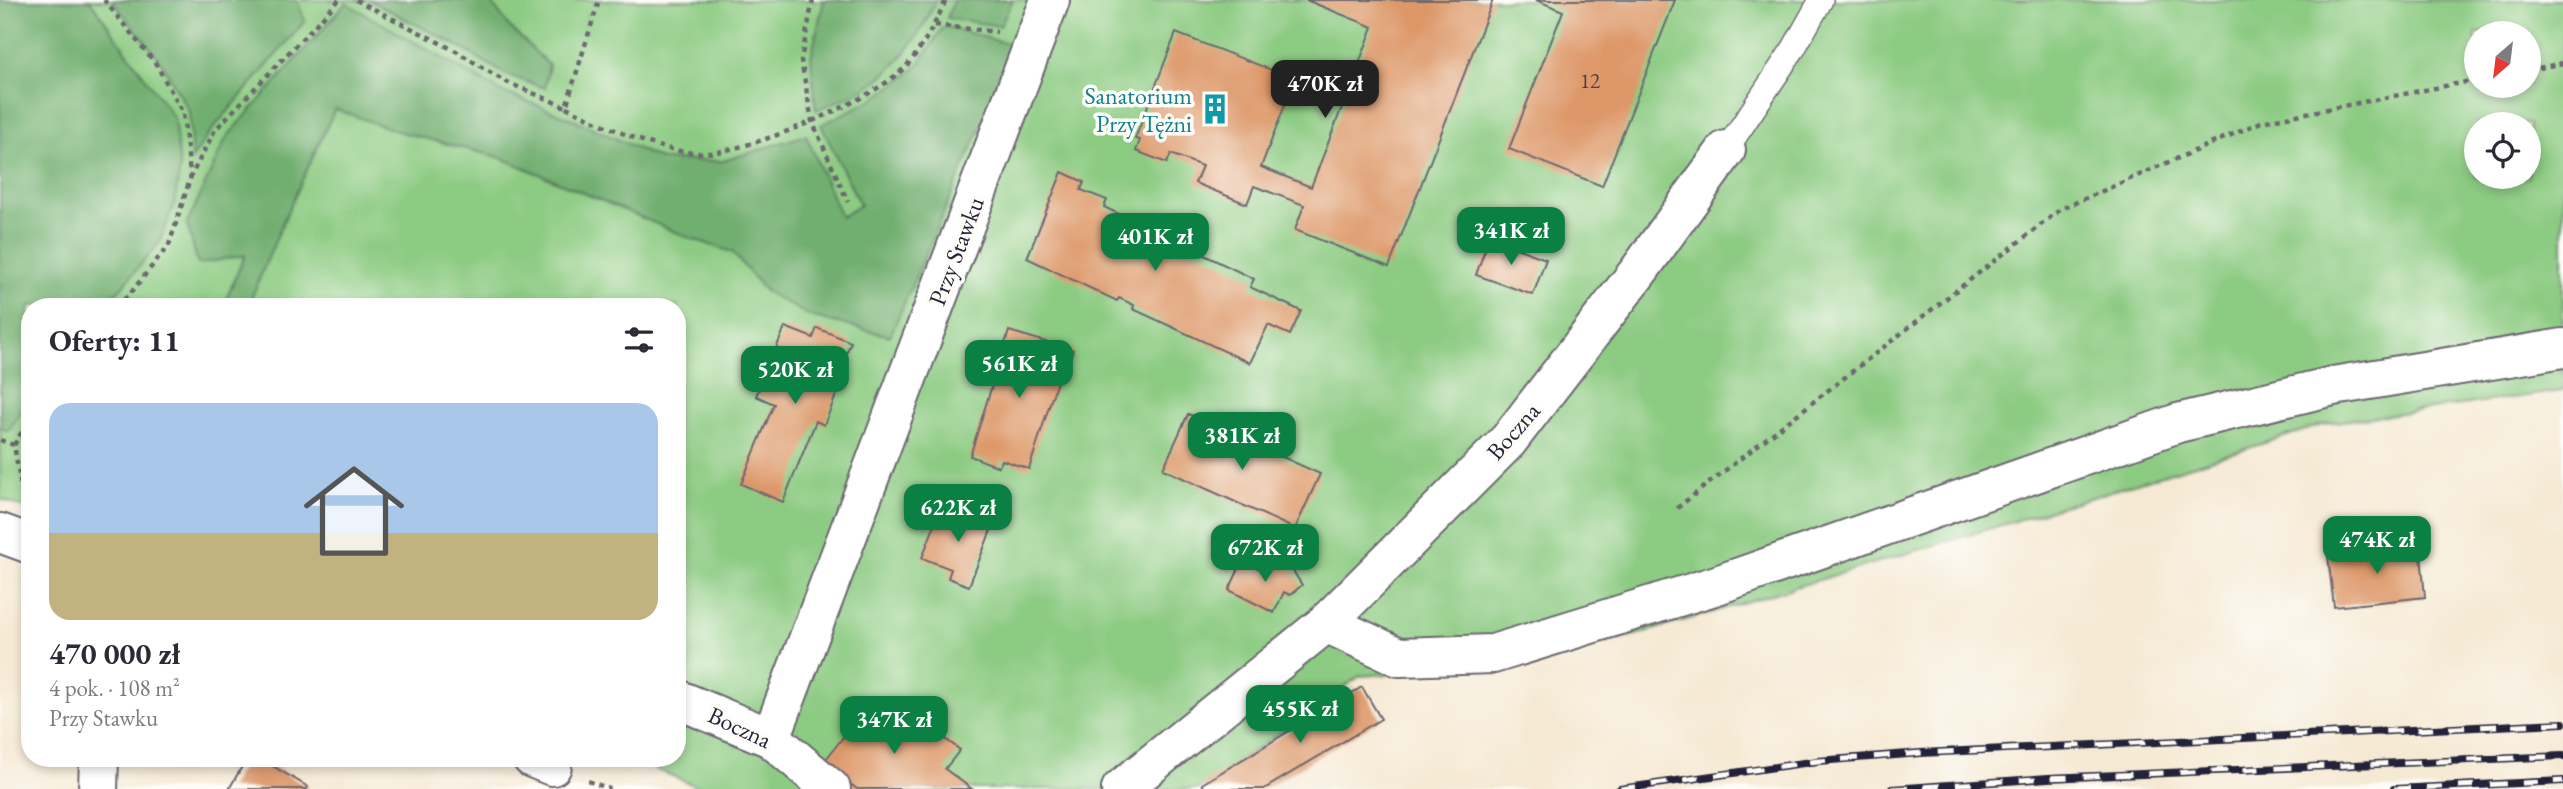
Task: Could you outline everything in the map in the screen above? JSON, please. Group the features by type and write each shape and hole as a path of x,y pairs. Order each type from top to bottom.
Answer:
{"street":[{"name":"Przy Stawku","path":"771,738 1051,0"},
{"name":"Boczna","path":"1121,789 1326,623 1508,441 1638,272 1726,150"},
{"path":"1326,623 1399,657 1493,654 1717,585 2178,414 2563,348"},
{"name":"Boczna","path":"686,703 771,738 831,789"},
{"path":"98,789 99,767"}],"lane":[{"name":"Boczna","path":"1726,150 1794,48 1821,0"}],"path":[{"path":"104,0 156,64 183,113 191,176"},
{"path":"126,298 169,245 191,176 215,130 339,0"},
{"path":"356,0 456,51 504,81 626,135 679,151 715,153 776,135 869,94 907,65 935,25 946,0"},
{"path":"566,107 599,0"},
{"path":"813,0 801,60 812,121 848,202"},
{"path":"935,25 1038,36"},
{"path":"2541,68 2563,63"},
{"path":"1677,508 2061,209 2261,122 2464,82"},
{"path":"21,434 15,445 21,484"},
{"path":"0,440 15,445"}],"green space":[{"path":"0,0 2563,0 2563,391 2328,423 2025,518 1639,634 1502,666 1360,676 1200,789 703,789 650,767 686,767 686,298 21,298 21,507 0,499"},
{"path":"0,0 90,0 174,118 180,170 174,204 159,243 109,298 21,298 21,412 9,431 0,428"},
{"path":"112,0 297,0 305,21 211,131 192,159 189,111 160,60"},
{"path":"369,0 489,0 509,26 549,65 545,88 507,75"},
{"path":"824,0 936,0 916,38 889,70 860,91 816,110 811,57"},
{"path":"954,0 1013,0 1000,26 947,18"},
{"path":"346,3 500,91 578,121 662,160 723,161 806,135 841,217 860,205 821,125 877,97 916,68 944,26 1016,46 890,336 810,316 765,291 732,252 687,237 502,158 397,131 335,109 251,298 226,298 245,255 198,264 187,224 226,138"}],"building":[{"name":"Sanatorium Przy Tężni","path":"1306,0 1493,0 1389,267 1295,230 1304,205 1254,186 1247,204 1195,183 1202,166 1171,154 1167,163 1136,151 1140,140 1135,139 1176,33 1295,79 1261,167 1311,187 1373,27"},
{"path":"1536,0 1675,0 1602,186 1509,149 1563,11"},
{"path":"1062,172 1084,182 1081,190 1107,200 1104,207 1254,279 1250,287 1301,311 1290,335 1268,325 1250,363 1133,309 1134,305 1119,298 1117,301 1027,258"},
{"path":"1489,238 1546,259 1533,295 1476,275"},
{"path":"785,327 813,338 817,328 851,342 839,371 845,373 824,425 816,421 783,502 741,484 774,404 756,396"},
{"path":"1009,331 1073,350 1065,374 1060,372 1029,469 1002,460 999,467 970,456"},
{"path":"1188,414 1320,474 1295,529 1163,469"},
{"path":"942,506 993,525 969,586 948,578 951,569 922,558"},
{"path":"2420,545 2425,597 2334,607 2328,556"},
{"path":"1267,558 1293,571 1302,585 1290,595 1284,592 1274,613 1229,590 1243,560 1262,570"},
{"path":"1362,687 1381,719 1264,789 1205,789 1202,784"},
{"path":"869,704 907,735 919,719 960,750 945,769 972,789 857,789 823,763"},
{"path":"242,767 274,767 308,787 307,789 229,789"}],"railway":[{"path":"1620,789 1818,761 1921,753 2563,723"},
{"path":"1892,789 2048,778 2563,756"},
{"path":"2394,789 2563,781"}],"place":[{"name":"Sanatorium Przy Tężni","path":"1215,109"}]}
